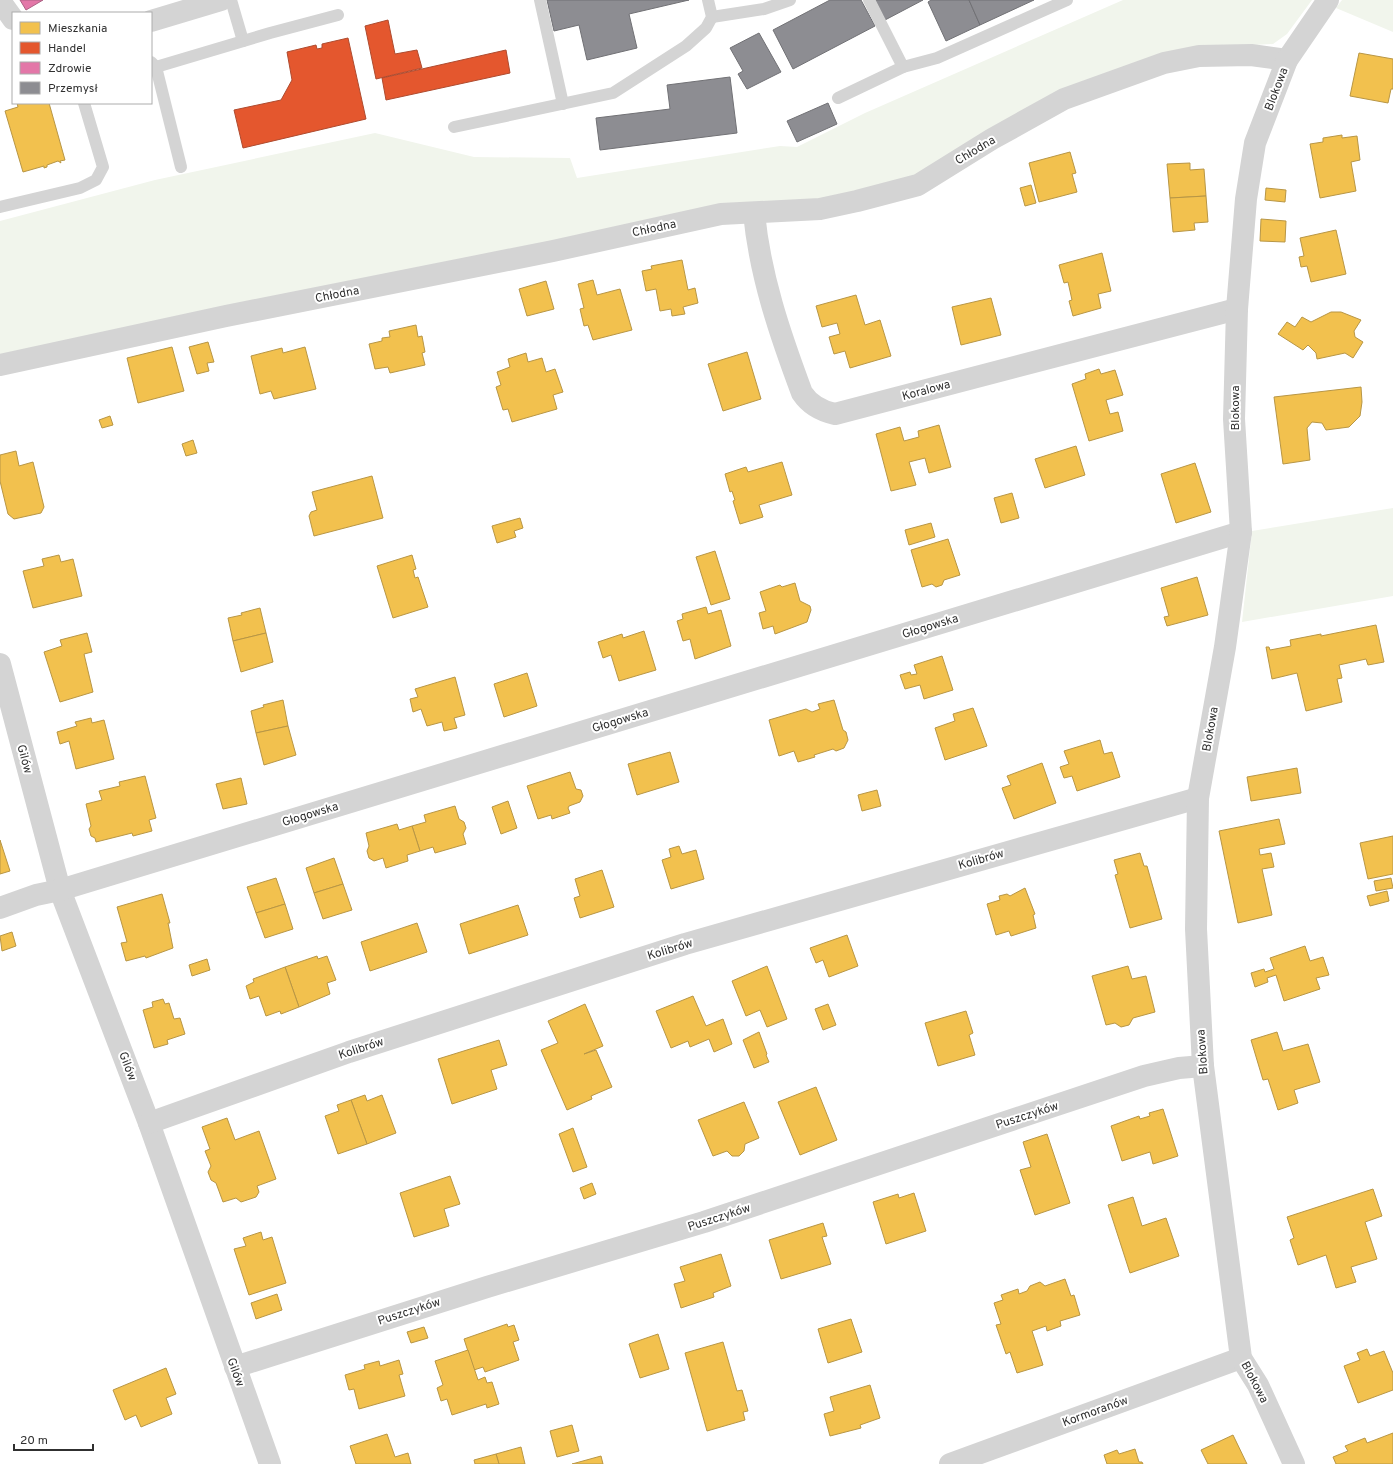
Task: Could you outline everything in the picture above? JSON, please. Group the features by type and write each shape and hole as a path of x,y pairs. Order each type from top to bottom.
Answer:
{"street":[{"path":"152,21 222,0"},
{"name":"Blokowa","path":"1294,1464 1258,1385 1241,1358 1203,1066 1196,929 1198,798 1225,647 1241,532 1234,418 1237,309 1246,199 1255,143 1287,60 1328,0"},
{"path":"0,1 12,18"},
{"name":"Chłodna","path":"0,365 226,316 553,251 721,214 820,209 918,185 992,139 1064,99 1164,63 1199,56 1251,55 1287,60"},
{"name":"Koralowa","path":"754,213 757,244 777,326 802,393 808,402 824,412 835,414 1237,309"},
{"name":"Głogowska","path":"0,908 36,895 60,890 1241,532"},
{"name":"Gilów","path":"0,664 60,890 149,1123 270,1464"},
{"name":"Kolibrów","path":"149,1123 349,1052 685,944 1198,798"},
{"name":"Puszczyków","path":"235,1367 487,1287 704,1222 1144,1076 1179,1068 1203,1066"},
{"name":"Kormoranów","path":"950,1464 1241,1358"}],"lane":[{"path":"222,0 242,41"},
{"path":"540,0 563,104"},
{"path":"454,127 613,93 686,46 706,28 712,17 708,0"},
{"path":"712,17 764,9 790,0"},
{"path":"869,0 903,67"},
{"path":"838,98 903,67 937,58 1067,0"},
{"path":"181,167 153,65 338,15"},
{"path":"0,207 80,188 96,180 103,167 84,104"}],"shaded area":[{"path":"1123,0 1312,0 1287,34 1273,44 1195,48 917,177 830,201 0,357 0,221 155,180 375,133 474,157 570,158 577,178 780,146 797,147 865,113"},
{"path":"1342,0 1393,0 1393,32 1336,8"},
{"path":"1393,508 1393,596 1242,622 1252,531"}],"building: Mieszkania":[{"path":"1359,53 1393,59 1393,89 1391,89 1388,103 1350,96"},
{"path":"17,104 49,104 65,160 60,161 61,163 58,161 47,165 47,167 44,168 44,166 23,172 5,111 18,107"},
{"path":"1342,135 1342,138 1357,136 1360,160 1351,162 1356,191 1320,198 1310,144 1323,142 1323,138"},
{"path":"1070,152 1076,173 1072,174 1077,192 1039,202 1029,163"},
{"path":"1190,163 1190,170 1204,169 1206,196 1170,198 1167,164"},
{"path":"1031,185 1036,203 1025,206 1020,188"},
{"path":"1266,188 1286,190 1285,202 1265,200"},
{"path":"1206,196 1208,222 1194,223 1195,230 1173,232 1170,198"},
{"path":"1261,219 1286,221 1285,242 1260,241"},
{"path":"1336,230 1346,274 1311,282 1307,266 1301,267 1299,257 1304,256 1300,238"},
{"path":"1102,253 1111,291 1098,294 1101,308 1073,316 1069,301 1072,300 1068,282 1064,283 1059,265"},
{"path":"682,260 688,290 695,288 698,303 683,307 685,314 672,316 671,309 660,311 656,289 646,291 642,271 652,269 651,266"},
{"path":"593,280 597,295 620,289 632,330 593,340 588,325 584,326 580,309 584,308 578,284"},
{"path":"546,281 554,309 527,316 519,289"},
{"path":"856,295 865,325 880,320 891,356 850,368 845,351 834,354 829,337 840,334 837,323 822,327 816,306"},
{"path":"991,298 1001,335 961,345 952,307"},
{"path":"1331,312 1341,312 1361,320 1354,331 1355,337 1363,342 1353,358 1345,353 1317,359 1316,353 1308,345 1303,350 1278,334 1287,322 1295,327 1302,317 1311,322"},
{"path":"416,325 418,337 422,336 425,352 422,353 425,365 390,373 388,367 375,369 369,344 382,341 382,338 390,337 389,331"},
{"path":"208,342 214,362 207,363 209,371 197,374 189,347"},
{"path":"172,347 184,391 138,403 127,358"},
{"path":"305,347 316,389 274,399 271,391 260,394 251,356 282,348 283,353"},
{"path":"747,352 761,399 723,411 708,364"},
{"path":"526,353 528,362 542,358 546,372 555,369 563,392 553,395 557,409 512,422 508,409 503,410 496,387 501,385 497,372 510,367 508,359"},
{"path":"1099,369 1101,374 1115,370 1123,395 1106,400 1110,414 1118,412 1123,431 1089,441 1072,384 1086,379 1085,374"},
{"path":"1361,387 1362,402 1360,416 1349,427 1326,430 1322,423 1312,422 1307,428 1310,460 1283,464 1274,397"},
{"path":"110,416 113,425 102,428 99,420"},
{"path":"939,425 951,467 929,473 925,458 909,462 916,485 891,491 876,434 900,427 904,441 919,437 918,431"},
{"path":"193,440 197,453 186,456 182,444"},
{"path":"1076,446 1085,475 1045,488 1035,459"},
{"path":"16,451 19,466 33,462 44,507 41,513 14,519 8,514 0,481 0,455"},
{"path":"782,462 792,495 759,505 763,517 740,524 733,501 735,500 732,491 730,492 725,474 746,467 748,472"},
{"path":"1195,463 1211,512 1176,523 1161,474"},
{"path":"372,476 383,518 314,536 309,516 311,512 317,510 312,492"},
{"path":"1012,493 1019,518 1001,523 994,498"},
{"path":"520,518 523,528 514,531 516,537 497,543 492,526"},
{"path":"931,523 935,537 909,545 905,530"},
{"path":"948,539 960,575 944,580 942,585 936,587 932,584 922,587 911,550"},
{"path":"715,551 730,599 711,605 696,557"},
{"path":"59,555 61,562 73,559 82,596 33,608 23,571 44,566 42,559"},
{"path":"412,555 416,569 413,570 415,578 418,577 428,607 393,618 377,566"},
{"path":"1197,577 1208,615 1167,626 1164,617 1169,616 1161,588"},
{"path":"795,583 800,601 810,606 811,610 807,622 775,634 773,626 763,629 759,613 766,611 760,592 780,585 782,587"},
{"path":"706,607 708,614 721,610 731,646 695,659 690,639 683,641 677,621 683,619 682,614"},
{"path":"260,608 266,633 233,641 228,618 242,615 241,613"},
{"path":"1376,625 1384,662 1368,665 1366,659 1339,665 1342,678 1337,679 1342,702 1306,711 1297,673 1272,679 1266,647 1269,647 1270,650 1291,646 1290,640 1321,634 1321,636"},
{"path":"644,631 656,670 619,681 611,655 603,658 598,642 622,634 623,638"},
{"path":"87,633 92,652 84,654 93,692 60,702 44,652 62,646 60,640"},
{"path":"266,633 273,662 241,672 233,641"},
{"path":"942,656 953,690 924,699 920,685 905,689 900,675 910,672 911,675 917,674 914,665"},
{"path":"527,673 537,706 504,717 494,684"},
{"path":"455,677 465,715 454,718 457,728 444,731 442,722 427,726 421,709 413,712 410,699 418,697 415,689"},
{"path":"283,700 288,726 256,733 251,711 264,707 263,705"},
{"path":"834,700 843,730 846,732 848,740 844,748 836,751 833,749 814,755 815,757 798,762 794,751 779,756 769,720 806,709 812,712 820,709 818,704"},
{"path":"973,708 987,746 945,760 935,728 955,721 953,714"},
{"path":"91,718 92,723 104,720 114,759 76,769 69,741 60,744 57,732 77,726 75,722"},
{"path":"288,726 296,755 264,765 256,733"},
{"path":"1100,740 1104,754 1112,752 1120,777 1077,791 1072,776 1064,778 1060,767 1069,764 1064,751"},
{"path":"670,752 679,782 637,795 628,764"},
{"path":"1042,763 1056,803 1014,819 1002,788 1011,785 1007,776"},
{"path":"1297,768 1301,793 1251,801 1247,777"},
{"path":"570,772 576,789 581,790 583,796 580,802 569,806 568,808 570,813 552,819 551,815 538,819 527,786"},
{"path":"145,776 156,818 149,820 152,831 133,836 132,833 96,842 95,838 91,836 89,829 91,826 86,804 102,800 99,791 120,786 119,782"},
{"path":"241,778 247,804 223,809 216,784"},
{"path":"877,790 881,806 862,811 858,795"},
{"path":"508,801 517,828 501,834 492,807"},
{"path":"455,806 459,819 464,822 466,828 463,834 466,844 435,853 433,847 420,851 412,826 426,822 424,815"},
{"path":"1279,819 1285,844 1259,849 1260,855 1271,853 1274,867 1262,869 1272,915 1238,923 1219,831"},
{"path":"397,824 399,830 412,826 420,851 407,855 408,861 386,868 383,858 374,861 369,858 367,851 369,846 366,833"},
{"path":"1393,836 1393,874 1368,879 1360,843"},
{"path":"0,840 10,871 0,874"},
{"path":"679,846 682,854 696,850 704,879 671,889 662,860 671,857 669,849"},
{"path":"1140,853 1144,866 1147,866 1162,919 1130,928 1115,875 1118,874 1114,860"},
{"path":"334,858 343,884 314,893 306,868"},
{"path":"602,870 614,907 580,918 574,898 580,896 575,879"},
{"path":"276,878 285,904 256,913 247,887"},
{"path":"1391,878 1393,888 1376,891 1374,881"},
{"path":"343,884 352,910 323,919 314,893"},
{"path":"1025,888 1035,914 1033,915 1036,928 1011,936 1009,931 996,935 987,904 1000,900 999,896 1007,894 1010,896"},
{"path":"1387,891 1389,901 1370,906 1367,896"},
{"path":"162,894 170,923 168,923 173,948 146,958 145,956 126,961 121,943 127,942 117,907"},
{"path":"285,904 293,929 265,938 256,913"},
{"path":"518,905 528,935 469,954 460,924"},
{"path":"417,923 427,952 370,971 361,942"},
{"path":"12,932 16,946 2,951 0,936"},
{"path":"847,935 858,966 829,977 823,960 816,963 810,948"},
{"path":"1305,946 1310,961 1323,957 1329,975 1316,978 1320,989 1284,1001 1276,975 1267,978 1268,982 1255,987 1251,973 1264,969 1265,972 1274,969 1270,958"},
{"path":"317,956 318,959 327,956 336,980 327,983 330,994 299,1007 285,967"},
{"path":"207,959 210,970 192,976 189,965"},
{"path":"767,966 787,1019 767,1027 760,1010 746,1016 732,981"},
{"path":"1128,966 1132,979 1146,976 1155,1012 1133,1018 1129,1025 1121,1027 1115,1023 1106,1025 1092,976"},
{"path":"285,967 299,1007 281,1014 280,1011 266,1016 259,996 250,999 246,986 254,982 253,979"},
{"path":"693,996 706,1026 723,1019 732,1044 714,1052 709,1039 690,1047 688,1041 671,1048 656,1011"},
{"path":"163,999 165,1004 169,1003 174,1019 180,1018 185,1034 167,1040 168,1044 154,1048 143,1010 153,1007 152,1002"},
{"path":"585,1004 603,1046 584,1054 596,1050 612,1087 591,1096 592,1099 567,1110 541,1050 558,1043 548,1021"},
{"path":"828,1004 836,1025 823,1030 815,1009"},
{"path":"966,1011 973,1033 969,1035 975,1055 938,1066 925,1023"},
{"path":"759,1032 769,1062 754,1068 743,1040"},
{"path":"1277,1032 1283,1051 1308,1044 1320,1082 1294,1090 1298,1103 1278,1110 1268,1079 1263,1080 1251,1040"},
{"path":"499,1040 507,1065 491,1070 497,1089 452,1104 438,1059"},
{"path":"816,1087 837,1140 800,1155 778,1102"},
{"path":"365,1095 367,1101 382,1095 396,1133 367,1144 351,1100"},
{"path":"351,1100 367,1144 338,1154 325,1116 339,1111 337,1105"},
{"path":"744,1102 759,1138 745,1144 744,1151 739,1156 732,1156 727,1151 713,1156 698,1120"},
{"path":"1163,1109 1178,1156 1153,1164 1150,1152 1122,1161 1111,1126 1139,1116 1140,1119 1150,1116 1149,1113"},
{"path":"227,1118 235,1140 259,1131 276,1179 257,1186 259,1192 256,1197 241,1202 236,1198 223,1202 216,1183 211,1180 208,1172 211,1166 205,1151 210,1149 202,1127"},
{"path":"573,1128 587,1167 573,1172 559,1134"},
{"path":"1047,1134 1070,1203 1035,1215 1020,1170 1031,1167 1023,1142"},
{"path":"450,1176 460,1204 444,1209 449,1226 414,1237 400,1193"},
{"path":"592,1183 596,1194 584,1199 580,1188"},
{"path":"1373,1189 1382,1216 1365,1222 1377,1259 1351,1267 1356,1282 1336,1288 1326,1255 1298,1265 1290,1240 1294,1238 1287,1217"},
{"path":"914,1193 926,1231 886,1244 873,1202 898,1194 899,1198"},
{"path":"1133,1197 1142,1226 1166,1218 1179,1256 1130,1273 1108,1205"},
{"path":"823,1223 827,1236 822,1237 831,1264 781,1279 769,1240"},
{"path":"261,1232 263,1240 272,1237 286,1283 249,1295 234,1249 246,1246 243,1238"},
{"path":"721,1254 731,1286 713,1293 714,1297 681,1308 674,1284 685,1281 680,1267"},
{"path":"1065,1279 1071,1296 1074,1295 1080,1315 1060,1321 1061,1326 1047,1331 1046,1326 1032,1331 1043,1365 1017,1373 1010,1352 1006,1354 996,1325 1001,1324 994,1303 1003,1300 1001,1295 1018,1289 1019,1294 1027,1291 1030,1286 1040,1282 1045,1286"},
{"path":"277,1294 282,1310 256,1319 251,1303"},
{"path":"851,1319 862,1352 828,1363 818,1329"},
{"path":"507,1324 508,1327 514,1325 519,1340 513,1342 519,1360 485,1372 483,1367 474,1370 464,1339"},
{"path":"424,1327 428,1338 411,1343 407,1332"},
{"path":"658,1334 669,1369 640,1378 629,1344"},
{"path":"723,1342 737,1391 742,1390 748,1411 743,1412 745,1420 707,1431 685,1353"},
{"path":"1367,1349 1370,1356 1384,1351 1393,1373 1393,1390 1358,1403 1344,1366 1360,1360 1357,1353"},
{"path":"468,1350 478,1380 485,1377 487,1383 492,1382 499,1404 487,1408 486,1404 452,1415 447,1399 441,1401 437,1388 443,1385 435,1361"},
{"path":"399,1360 403,1374 399,1375 405,1396 359,1409 354,1389 349,1390 345,1375 365,1369 364,1365 379,1361 380,1366"},
{"path":"166,1368 176,1394 166,1398 172,1414 141,1427 136,1415 125,1420 113,1390"},
{"path":"870,1385 880,1418 860,1425 861,1428 830,1436 824,1414 834,1411 830,1397"},
{"path":"572,1425 579,1451 557,1457 550,1431"},
{"path":"1393,1433 1393,1464 1336,1464 1333,1457 1348,1451 1345,1446 1365,1438 1367,1443"},
{"path":"387,1434 395,1457 408,1453 411,1464 356,1464 350,1446"},
{"path":"1233,1435 1247,1464 1208,1464 1201,1450"},
{"path":"521,1447 525,1464 499,1464 496,1454"},
{"path":"1135,1449 1139,1462 1142,1462 1143,1464 1107,1464 1104,1455 1117,1450 1119,1454"},
{"path":"496,1454 499,1464 475,1464 474,1460"},
{"path":"601,1456 603,1464 572,1464"}],"building: Handel":[{"path":"388,20 395,54 417,50 422,68 376,79 365,26"},
{"path":"348,38 366,119 243,148 234,110 281,100 292,80 287,52 316,45 317,49 322,48 322,44"},
{"path":"506,50 510,73 386,100 382,78"}],"building: Zdrowie":[{"path":"20,0 43,0 26,10"}],"building: Przemysł":[{"path":"547,0 689,0 629,14 637,48 587,60 579,25 554,31"},
{"path":"830,0 861,0 875,26 793,69 773,30"},
{"path":"875,0 923,0 885,20"},
{"path":"931,0 969,0 980,25 946,41 928,2"},
{"path":"969,0 1034,0 980,25"},
{"path":"759,33 781,72 747,89 738,74 743,71 730,48"},
{"path":"730,77 737,133 600,150 596,118 670,109 667,85"},
{"path":"828,103 837,124 797,142 787,121"}]}
